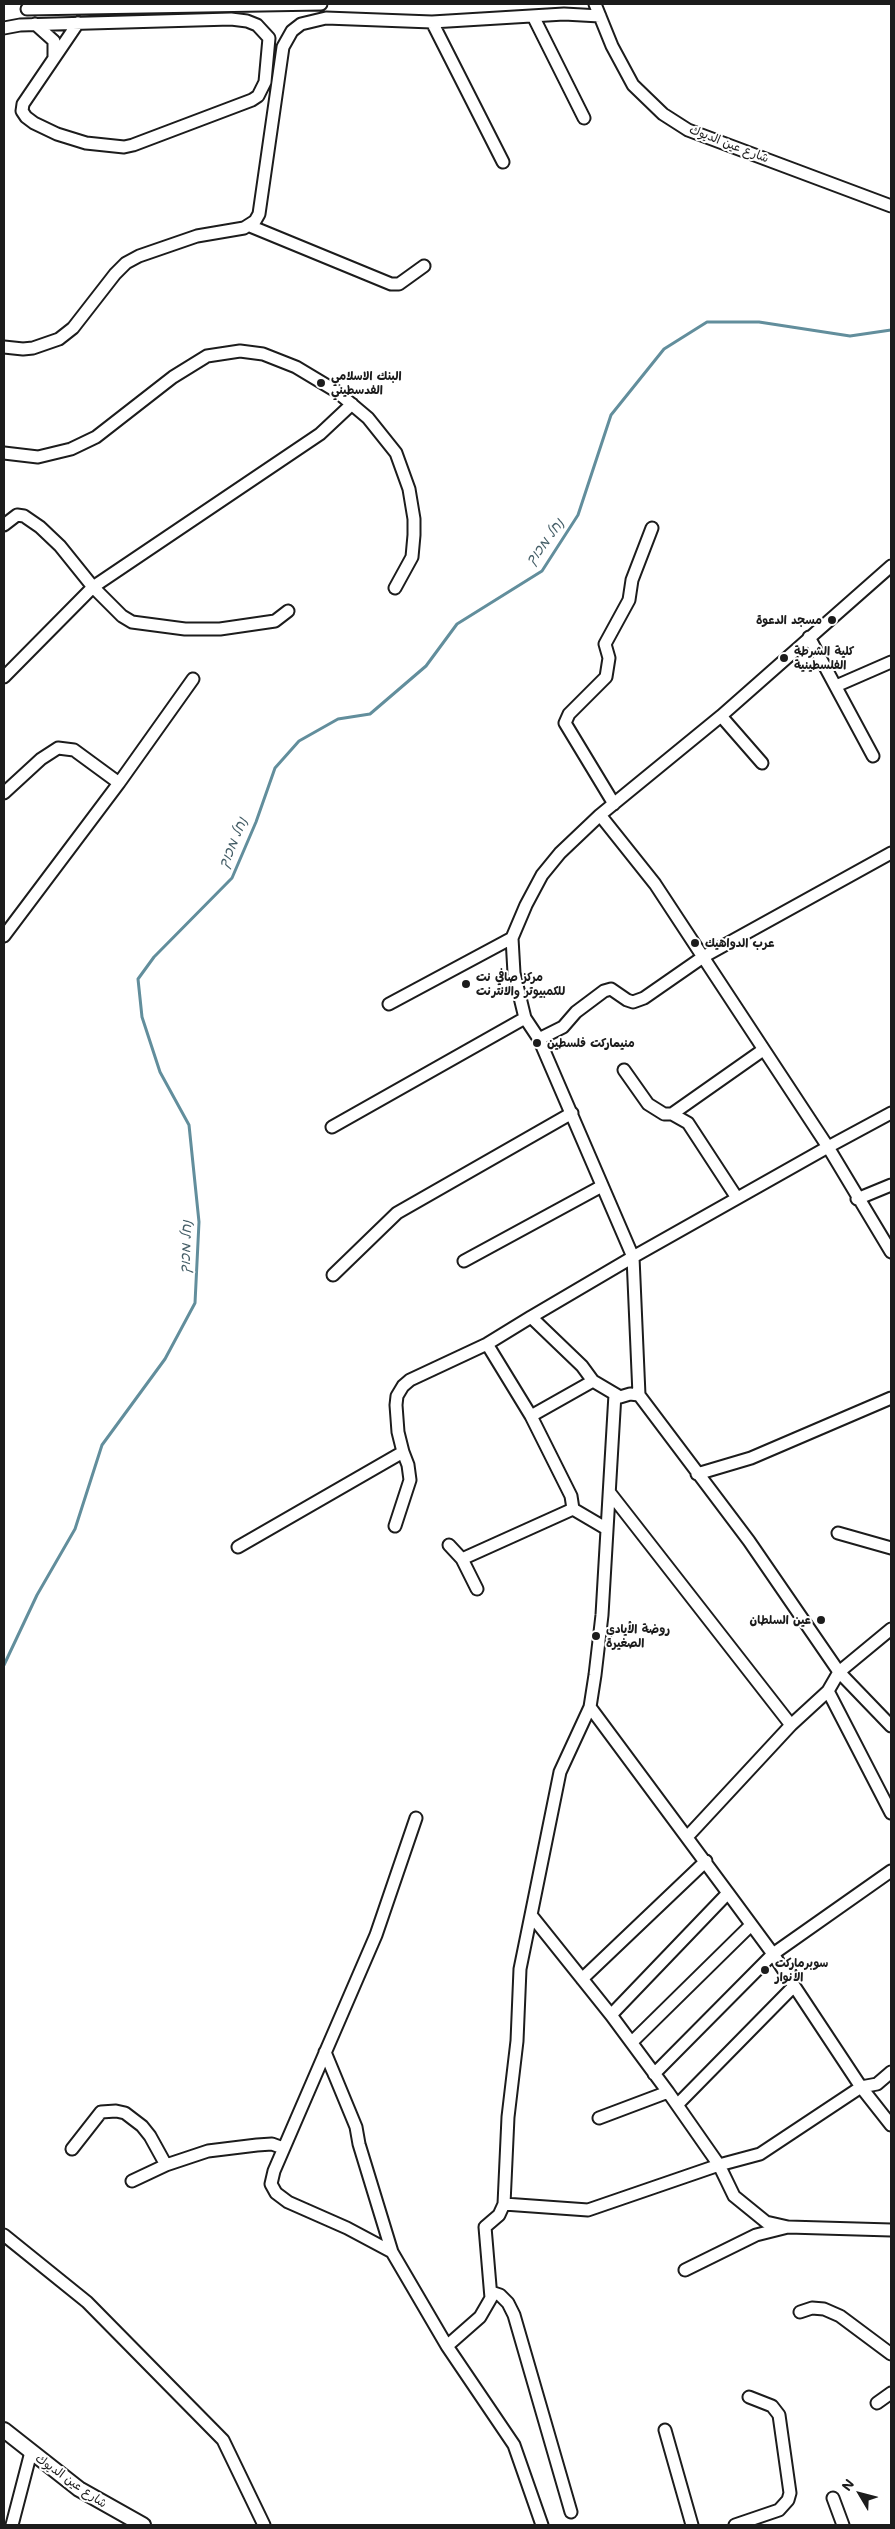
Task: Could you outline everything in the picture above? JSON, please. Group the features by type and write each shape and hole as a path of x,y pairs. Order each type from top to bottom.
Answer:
{"main road":[{"name":"شارع عين الديوك","path":"4,2430 79,2489 143,2525"}],"street":[{"path":"20,24 26,15 26,6 322,4"},
{"name":"شارع عين الديوك","path":"595,4 633,85 646,100 663,114 688,130 886,204 891,196"},
{"path":"250,226 259,214 283,47 292,31 310,21 326,18 432,22 534,18 564,14 600,16"},
{"path":"534,18 584,118"},
{"path":"4,28 20,24 78,23 247,21 257,25 268,38 265,82 258,96 252,100 133,145 114,146 86,143 57,134 26,117 22,111 23,104 78,23"},
{"path":"432,22 503,162"},
{"path":"35,24 54,41 54,58"},
{"path":"4,347 28,349 59,339 73,328 115,274 126,263 139,256 197,236 250,226 391,284 399,284 424,266"},
{"path":"4,453 49,456 81,445 96,437 198,360 225,352 252,351 273,357 315,378 352,404 368,418 390,445 401,464 414,519 412,557 395,588"},
{"path":"4,677 93,587 320,434 352,404"},
{"path":"4,525 18,515 31,520 60,546 93,587 122,616 132,622 185,629 243,627 276,621 288,611"},
{"path":"614,804 564,723 569,714 606,677 609,658 604,644 629,600 632,580 652,528"},
{"path":"891,566 721,716 600,815 560,853 542,875 526,905 512,938 514,973 525,1018 539,1039 633,1257 639,1394 697,1474 749,1540 839,1672 891,1726"},
{"path":"809,637 873,756"},
{"path":"836,686 891,662"},
{"path":"4,936 119,783 193,679"},
{"path":"721,716 762,763"},
{"path":"4,793 41,759 58,748 74,750 119,783"},
{"path":"600,815 655,884 828,1147 891,1252"},
{"path":"539,1039 563,1027 576,1012 604,991 611,989 633,1002 644,998 703,957 891,853"},
{"path":"389,1004 512,938"},
{"path":"332,1127 525,1018"},
{"path":"672,1114 763,1050"},
{"path":"624,1070 648,1104 664,1114 672,1114 688,1123 737,1198"},
{"path":"333,1275 397,1213 572,1113"},
{"path":"395,1526 410,1480 408,1465 398,1432 396,1396 410,1380 487,1344 633,1257 891,1113"},
{"path":"857,1198 891,1185"},
{"path":"464,1261 602,1186"},
{"path":"531,1317 582,1366 593,1380 620,1397 639,1394"},
{"path":"487,1344 531,1416 571,1496 573,1509"},
{"path":"531,1416 593,1380"},
{"path":"447,2346 480,2317 491,2298 485,2227 499,2215 504,2204 508,2116 517,2042 520,1970 560,1772 590,1707 598,1653 610,1494 615,1394"},
{"path":"697,1474 751,1458 891,1398"},
{"path":"238,1547 403,1452"},
{"path":"610,1494 791,1725"},
{"path":"573,1509 606,1529"},
{"path":"462,1559 573,1509"},
{"path":"838,1533 891,1548"},
{"path":"449,1545 462,1559 477,1589"},
{"path":"688,1836 791,1725 828,1691 839,1672 891,1629"},
{"path":"828,1691 891,1813"},
{"path":"590,1707 688,1836 773,1954 861,2087 891,2124"},
{"path":"392,2252 347,2228 288,2202 276,2193 271,2184 283,2148 376,1935 416,1818"},
{"path":"582,1979 706,1861"},
{"path":"654,2074 773,1954 891,1871"},
{"path":"611,2014 728,1893"},
{"path":"532,1915 611,2014 678,2104 719,2165 734,2196 766,2222 788,2227 891,2230"},
{"path":"632,2042 751,1925"},
{"path":"678,2104 794,1986"},
{"path":"325,2052 356,2126 359,2144 392,2252 447,2346 514,2445 542,2525"},
{"path":"504,2204 588,2210 719,2165 760,2154 861,2087 877,2084 891,2072"},
{"path":"599,2118 668,2092"},
{"path":"72,2149 101,2112 116,2111 125,2113 142,2126 166,2165"},
{"path":"132,2181 166,2165 208,2152 272,2144 283,2148"},
{"path":"685,2270 756,2235 788,2227"},
{"path":"4,2235 87,2302 223,2440 264,2525"},
{"path":"491,2292 500,2295 508,2303 514,2315 571,2512"},
{"path":"800,2312 812,2308 824,2309 840,2316 891,2354"},
{"path":"876,2403 891,2393"},
{"path":"735,2525 779,2510 788,2500 790,2493 779,2415 772,2406 749,2397"},
{"path":"665,2430 692,2525"},
{"path":"12,2525 32,2452"},
{"path":"833,2498 843,2525"}],"waterway":[{"name":"נחל מכוך","path":"4,1665 37,1595 75,1529 102,1445 165,1359 195,1303 199,1222 189,1125 160,1072 142,1017 138,979 154,957 232,878 256,822 275,768 299,741 338,719 370,714 426,666 457,624 542,571 578,515 611,415 664,349 707,322 759,322 850,336 891,330"}],"place":[{"name":"البنك الاسلامي الفدسطيني","path":"321,383"},
{"name":"مسجد الدعوة","path":"832,620"},
{"name":"كلية الشرطة الفلسطينية","path":"784,658"},
{"name":"عرب الدواهيك","path":"695,943"},
{"name":"مركز صافي نت للكمبيوتر والانترنت","path":"466,984"},
{"name":"منيماركت فلسطين","path":"537,1043"},
{"name":"عين السلطان","path":"821,1620"},
{"name":"روضة الأيادي الصغيرة","path":"596,1636"},
{"name":"سوبرماركت الأنوار","path":"765,1970"}]}
